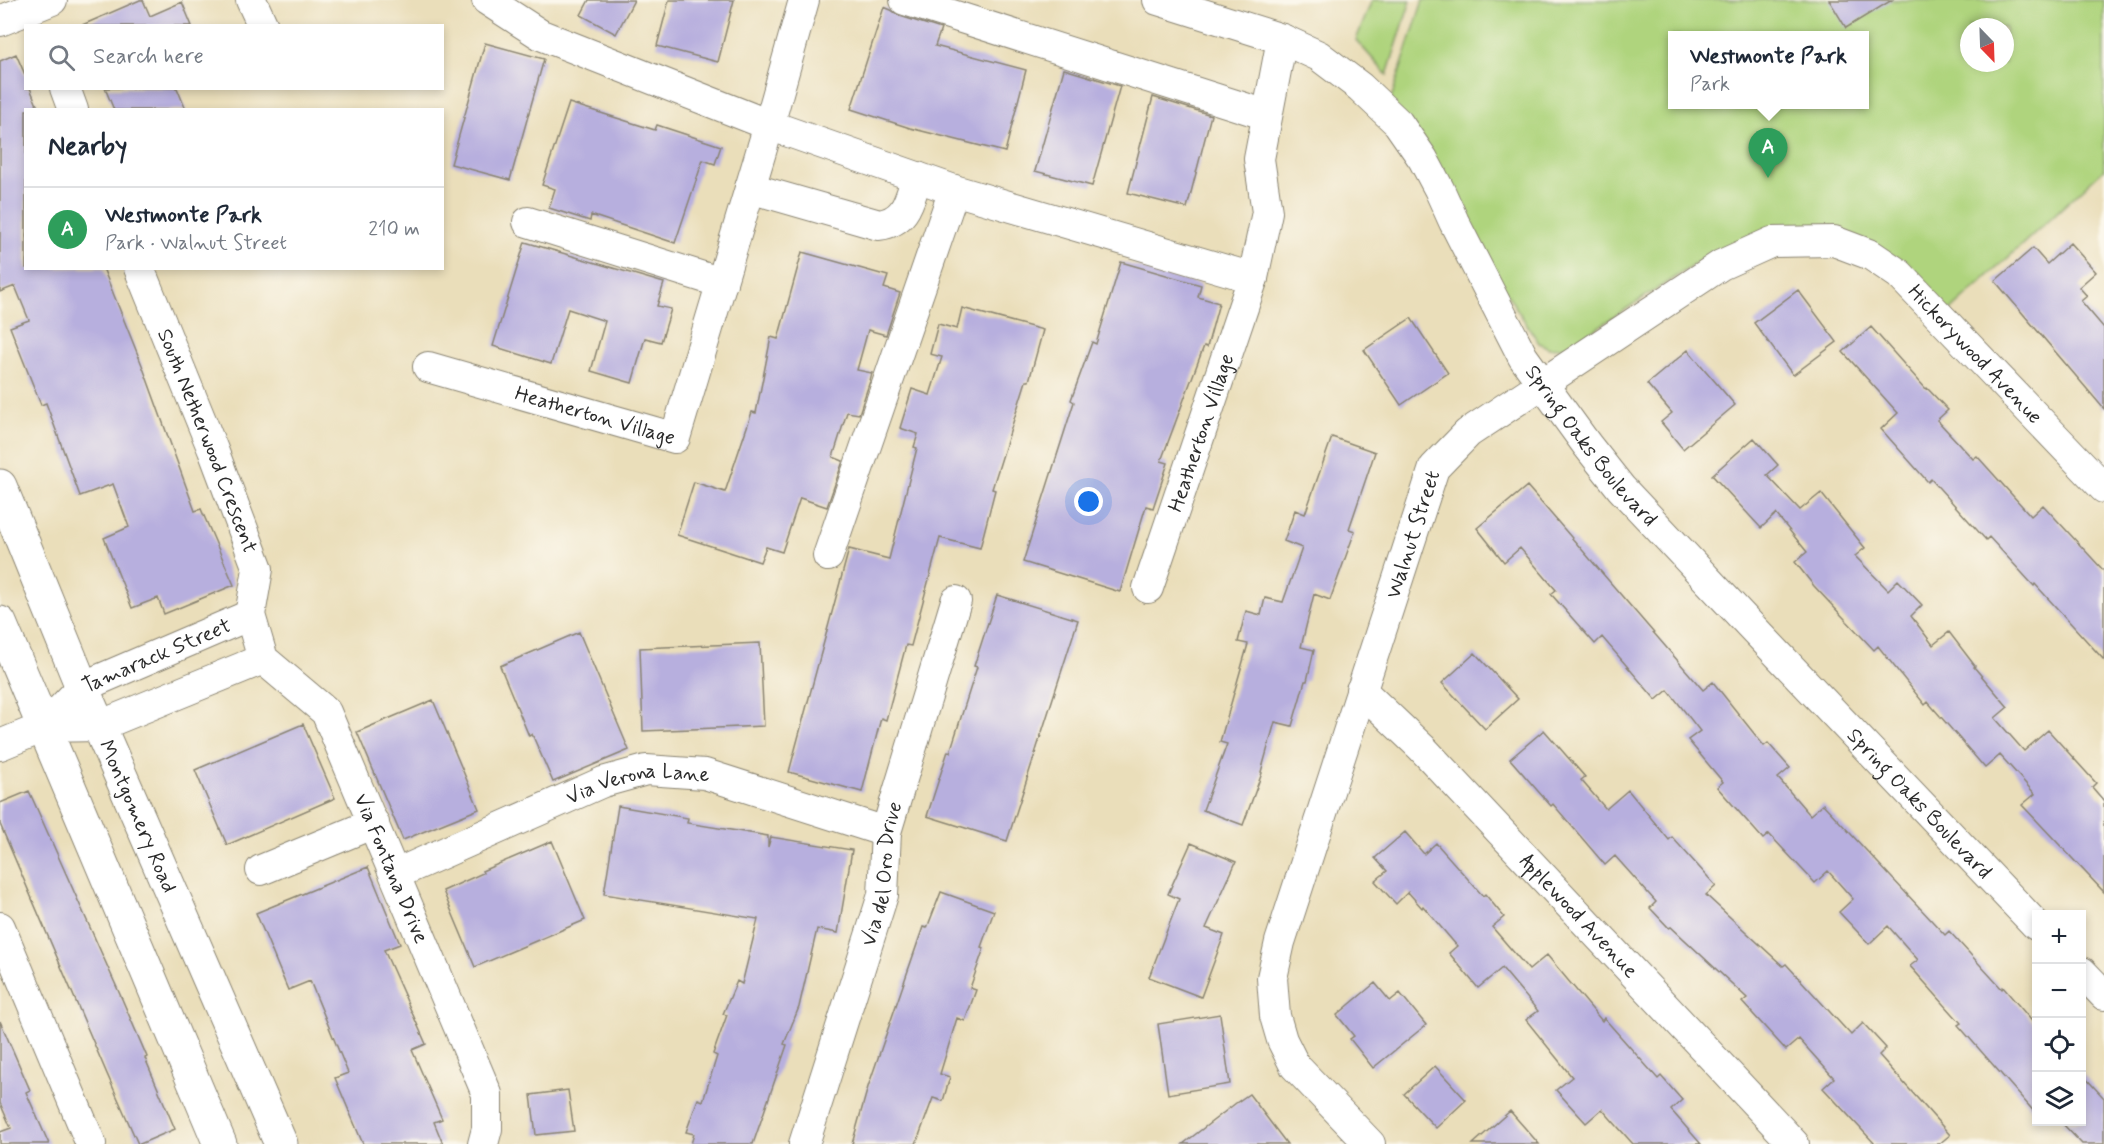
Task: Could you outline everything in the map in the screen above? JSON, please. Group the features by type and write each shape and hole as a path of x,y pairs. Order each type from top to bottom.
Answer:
{"main road":[{"name":"Montgomery Road","path":"0,486 82,687 281,1144"},
{"path":"0,623 220,1144"}],"street":[{"path":"251,0 262,24"},
{"path":"487,0 541,35 770,125 954,190 1253,278"},
{"name":"Heatherton Village","path":"428,367 675,438 770,125 804,0"},
{"path":"905,0 1267,115"},
{"name":"Spring Oaks Boulevard","path":"1158,0 1281,39 1319,56 1360,87 1398,123 1423,159 1523,357 1587,446 1621,488 2032,920"},
{"path":"0,21 41,11"},
{"name":"Heatherton Village","path":"1148,588 1253,278 1267,212 1259,159 1281,39"},
{"path":"66,90 72,108"},
{"path":"750,188 879,225 894,221 906,209 917,177"},
{"path":"828,556 954,190"},
{"path":"528,222 722,283"},
{"name":"Walnut Street","path":"1370,1144 1295,1066 1282,1040 1275,1016 1272,978 1280,942 1434,468 1468,433 1721,265 1772,242 1834,241"},
{"name":"Hickorywood Avenue","path":"1834,241 1871,255 1899,274 2104,488"},
{"name":"South Netherwood Crescent","path":"140,270 213,450 258,569 250,615"},
{"name":"Via del Oro Drive","path":"804,1144 883,895 886,832 956,601"},
{"path":"250,615 263,659"},
{"name":"Tamarack Street","path":"44,728 82,687 250,615"},
{"name":"Tamarack Street","path":"0,745 44,728 99,726 263,659"},
{"name":"Via Fontana Drive","path":"263,659 326,711 487,1094 487,1129 483,1144"},
{"name":"Applewood Avenue","path":"1361,690 1422,748 1794,1144"},
{"name":"Via Verona Lane","path":"396,874 603,782 646,770 705,774 886,832"},
{"path":"261,870 374,824"},
{"path":"0,927 91,1144"},
{"path":"2086,976 2104,995"}],"green space":[{"path":"1372,0 1411,0 1387,75 1356,40"},
{"path":"1423,0 2104,0 2104,169 1947,314 1876,250 1712,253 1568,347 1549,348 1539,343 1388,108"}],"building":[{"path":"143,0 150,16 182,2 191,24 85,24"},
{"path":"589,0 634,0 616,34 581,15"},
{"path":"669,0 734,0 718,62 657,46"},
{"path":"1829,0 1892,0 1846,28"},
{"path":"884,7 900,16 941,29 935,46 1026,70 1005,152 910,128 851,109"},
{"path":"485,43 544,59 510,180 451,164"},
{"path":"16,54 24,72 24,90 31,90 38,108 24,108 24,270 104,270 142,365 195,511 201,509 234,585 164,614 158,598 132,608 104,538 129,527 113,484 80,496 46,403 41,405 10,327 29,320 15,286 0,292 0,61"},
{"path":"1064,69 1120,86 1092,186 1035,171"},
{"path":"106,90 178,90 185,108 113,108"},
{"path":"1153,97 1211,115 1187,208 1128,193"},
{"path":"569,103 655,130 657,125 721,146 715,164 703,160 675,243 591,215 590,221 549,208 555,189 542,185"},
{"path":"525,242 664,283 657,306 671,309 661,342 645,338 632,383 591,371 605,321 568,309 551,364 493,346"},
{"path":"2070,243 2096,272 2079,287 2087,296 2081,301 2104,328 2104,409 1995,281 2033,248 2047,264"},
{"path":"802,252 888,276 884,288 900,293 886,335 868,330 857,370 872,373 859,414 847,412 833,457 843,461 827,507 800,498 782,552 766,547 760,562 677,535 694,482 725,492 752,412 756,413 771,337 778,339"},
{"path":"1121,262 1201,285 1198,297 1219,303 1207,347 1204,346 1161,461 1168,463 1153,508 1146,506 1120,592 1023,562 1074,402 1071,400 1092,342 1096,344"},
{"path":"1798,290 1837,342 1793,375 1754,323"},
{"path":"962,308 1043,330 1029,381 1026,381 992,489 995,490 980,548 940,538 911,646 906,645 886,720 881,718 862,792 789,772 849,549 889,559 917,448 914,447 918,434 900,428 912,389 930,395 942,357 930,354 938,324 957,329"},
{"path":"1411,318 1448,373 1401,405 1364,350"},
{"path":"1871,327 1926,389 1948,410 1937,420 1973,459 1977,456 2031,516 2043,505 2104,571 2104,660 2035,584 2034,586 1989,537 1986,540 1931,479 1928,482 1881,429 1898,413 1843,352"},
{"path":"1688,350 1735,405 1683,449 1661,422 1672,413 1647,384"},
{"path":"1332,437 1375,452 1349,529 1355,531 1330,600 1314,594 1301,647 1314,650 1307,681 1305,681 1292,726 1275,722 1262,773 1243,825 1203,810 1227,744 1220,742 1248,644 1238,642 1246,611 1261,615 1265,598 1283,602 1302,548 1284,541 1295,510 1305,514"},
{"path":"1754,438 1778,465 1767,475 1800,510 1821,493 1865,548 1855,556 1888,590 1898,580 1922,605 1911,616 1933,645 1949,632 1974,667 2008,707 1995,718 2024,751 2048,730 2096,783 2092,787 2104,801 2104,892 2022,805 2035,794 2000,755 1985,768 1928,702 1925,705 1878,646 1874,650 1814,586 1795,562 1807,552 1776,514 1761,528 1712,475"},
{"path":"1527,486 1703,690 1713,682 1764,746 1768,743 1790,768 1778,778 1810,815 1823,804 1945,935 1949,931 2032,1021 2032,1109 1958,1025 1961,1023 1910,966 1918,960 1888,926 1869,944 1839,912 1853,899 1828,871 1815,883 1769,834 1763,839 1717,787 1723,782 1688,740 1700,731 1668,690 1656,700 1602,637 1595,644 1551,594 1556,590 1520,548 1504,562 1477,528"},
{"path":"997,595 1078,620 1007,841 927,816 977,667 974,666"},
{"path":"579,632 629,750 553,782 532,734 529,736 500,666"},
{"path":"760,643 764,726 643,731 640,648"},
{"path":"1475,653 1518,699 1485,729 1442,683"},
{"path":"433,700 479,809 403,840 357,732"},
{"path":"303,724 335,798 227,845 195,770"},
{"path":"1544,730 1585,777 1581,780 1606,809 1628,790 1669,840 1672,837 1716,886 1706,895 1783,966 1786,964 1851,1035 1863,1023 1886,1048 1879,1055 1950,1135 1939,1144 1875,1144 1823,1088 1834,1078 1799,1039 1786,1050 1742,1002 1747,998 1650,908 1656,902 1615,856 1605,865 1553,804 1551,806 1510,759"},
{"path":"29,791 122,999 175,1129 140,1144 138,1144 107,1074 0,824 0,803"},
{"path":"618,806 688,818 687,823 768,836 768,847 771,837 852,850 838,933 817,929 799,1007 784,1044 787,1045 753,1144 691,1144 694,1134 686,1132 698,1099 703,1101 717,1056 713,1054 727,1015 723,1014 737,981 742,984 758,919 604,894"},
{"path":"1405,832 1424,854 1436,843 1483,896 1485,894 1504,917 1492,927 1529,970 1547,955 1602,1021 1604,1018 1658,1079 1661,1076 1682,1100 1671,1110 1701,1144 1633,1144 1602,1109 1586,1123 1556,1090 1572,1077 1526,1020 1538,1011 1502,968 1478,988 1449,953 1457,946 1423,906 1422,908 1408,892 1396,904 1375,881 1387,871 1375,858"},
{"path":"552,841 585,920 475,967 443,891 483,873 482,871"},
{"path":"1191,843 1236,862 1206,928 1224,935 1201,997 1149,977 1179,899 1168,894"},
{"path":"368,867 400,944 384,950 426,1044 412,1050 442,1119 434,1122 443,1144 363,1144 335,1078 348,1073 310,981 288,990 256,913"},
{"path":"941,892 994,911 970,988 976,990 965,1021 957,1018 940,1074 950,1077 943,1101 933,1098 916,1144 852,1144 868,1087 923,927 927,928"},
{"path":"1375,983 1390,1001 1400,993 1426,1025 1373,1068 1350,1039 1354,1036 1337,1015"},
{"path":"1220,1014 1230,1084 1168,1094 1158,1024"},
{"path":"0,1021 30,1090 26,1092 49,1144 0,1144 0,1132 11,1128 0,1103"},
{"path":"1435,1066 1466,1100 1436,1128 1404,1094"},
{"path":"2086,1078 2104,1098 2104,1144 2082,1144 2065,1126 2086,1126"},
{"path":"568,1090 574,1131 536,1135 531,1095"},
{"path":"1249,1094 1287,1144 1183,1144 1236,1103"},
{"path":"1510,1111 1539,1144 1473,1144"}],"place":[{"name":"Westmonte Park","path":"1768,178"}]}
